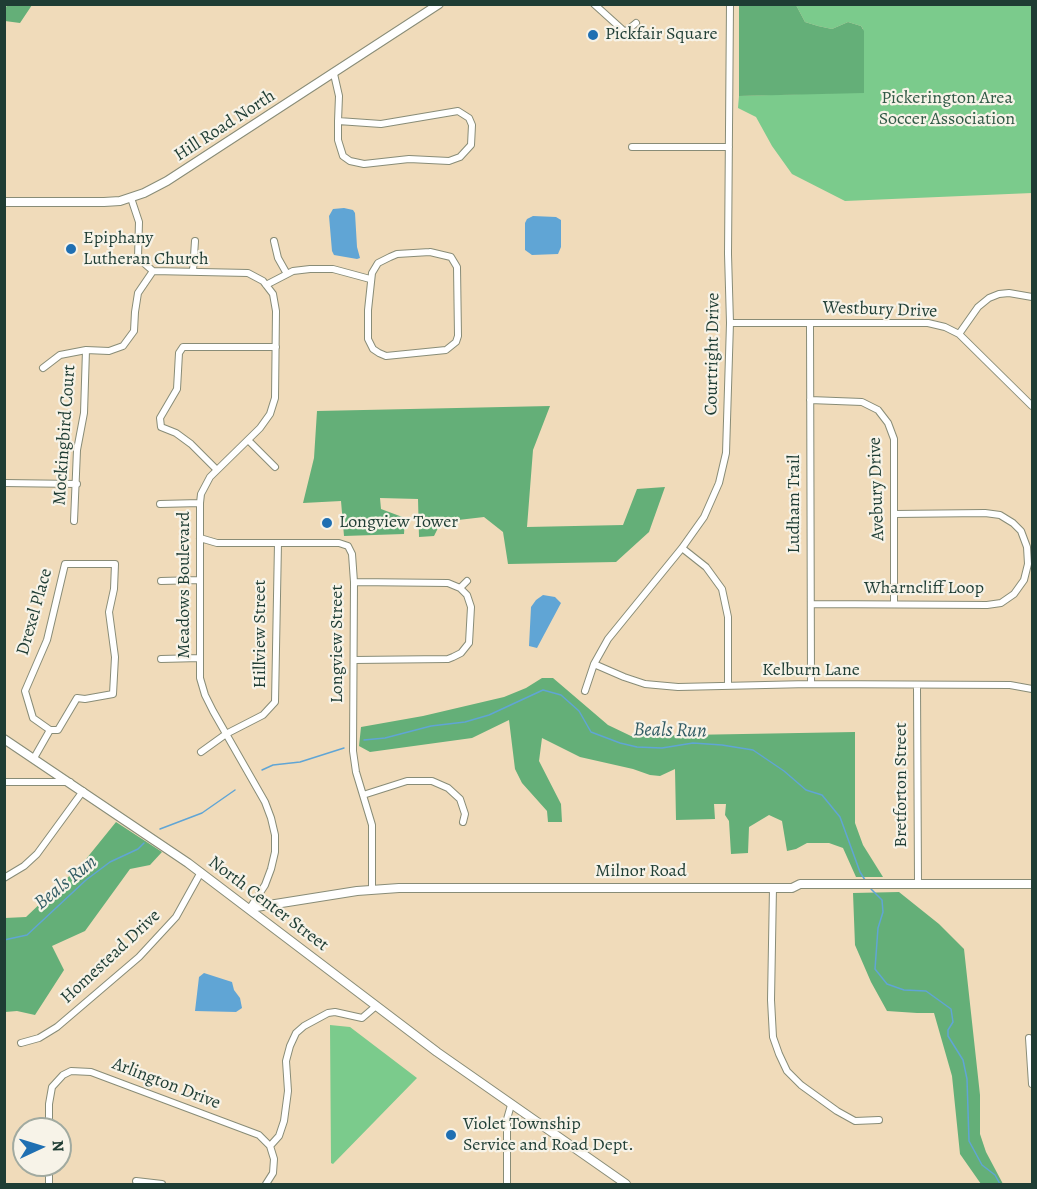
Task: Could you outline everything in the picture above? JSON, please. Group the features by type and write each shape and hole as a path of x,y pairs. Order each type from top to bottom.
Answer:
{"main road":[{"name":"Hill Road North","path":"4,202 104,202 131,198 167,181 439,4"},
{"name":"North Center Street","path":"4,739 71,782 201,872 436,1052 626,1185"},
{"name":"Milnor Road","path":"250,908 372,890 792,888 800,884 1032,884"}],"street":[{"path":"594,4 625,33 636,23"},
{"name":"Courtright Drive","path":"585,691 594,664 608,639 682,548 704,517 719,483 726,453 730,323 728,254 730,4"},
{"path":"334,74 339,96 338,121 338,140 343,156 350,161 364,164 400,159 449,161 460,157 471,145 472,125 469,118 458,111 381,124 338,121"},
{"path":"632,147 729,147"},
{"path":"131,198 139,222 138,258 153,271 248,273 266,285 287,274 301,270 333,269 370,279"},
{"path":"274,240 278,258 287,274"},
{"path":"193,271 195,241"},
{"path":"430,252 451,257 458,272 458,336 456,342 446,350 435,352 386,356 373,349 368,339 370,279 378,263 398,254 430,252"},
{"path":"43,368 60,355 86,350 109,351 123,346 134,331 138,293 153,271"},
{"name":"Meadows Boulevard","path":"250,908 265,885 271,869 275,852 275,835 272,818 265,802 205,695 200,678 200,503 201,494 210,477 248,440 270,414 275,398 276,311 273,294 266,285"},
{"path":"959,334 978,307 989,298 1010,293 1032,297"},
{"name":"Westbury Drive","path":"730,323 928,323 945,327 959,334 1032,406"},
{"name":"Ludham Trail","path":"810,323 811,684"},
{"path":"218,470 176,432 161,427 160,418 177,388 178,353 183,346 276,347"},
{"name":"Mockingbird Court","path":"74,521 77,450 84,413 86,350"},
{"name":"Avebury Drive","path":"810,400 862,402 878,410 888,423 894,440 894,604"},
{"path":"248,440 275,467"},
{"path":"4,483 76,484"},
{"path":"160,504 200,503"},
{"name":"Wharncliff Loop","path":"811,604 987,605 1001,603 1014,594 1024,579 1028,564 1027,547 1021,531 1000,515 985,513 895,514"},
{"name":"Longview Street","path":"200,538 217,543 339,543 348,546 352,554 354,762 372,825 372,890"},
{"name":"Hillview Street","path":"226,734 263,715 275,702 278,543"},
{"path":"682,548 706,567 722,589 728,617 728,686"},
{"name":"Drexel Place","path":"65,564 115,564 114,589 109,612 116,657 113,694 85,699 77,698 58,730 50,730 33,718 25,691 47,640 65,564"},
{"path":"161,581 200,580"},
{"path":"460,588 467,581"},
{"path":"354,582 448,583 460,588 467,595 471,607 470,637 463,651 448,659 354,660"},
{"path":"463,651 468,657"},
{"path":"161,659 200,658"},
{"name":"Kelburn Lane","path":"594,664 645,684 678,687 811,684 1010,685 1032,689"},
{"name":"Bretforton Street","path":"917,686 918,884"},
{"path":"34,758 50,730"},
{"path":"201,752 226,734"},
{"path":"363,795 407,781 432,781 448,788 460,799 465,814 463,822"},
{"path":"4,782 71,782"},
{"path":"4,878 24,866 37,854 83,791"},
{"name":"Homestead Drive","path":"21,1043 39,1038 57,1027 139,957 176,917 201,872"},
{"path":"773,887 771,1000 773,1037 779,1054 787,1071 801,1085 837,1111 855,1121 879,1120"},
{"path":"266,1185 271,1179 274,1167 273,1152 270,1146 279,1136 284,1121 288,1091 286,1061 296,1034 320,1016 328,1013 335,1012 362,1018 376,1006"},
{"path":"1029,1038 1032,1084"},
{"name":"Arlington Drive","path":"49,1117 52,1087 63,1075 80,1070 91,1072 249,1131 259,1135 270,1146"},
{"path":"507,1185 509,1103"},
{"path":"136,1181 162,1185"}],"green space":[{"path":"7,4 32,5 20,23 5,21"},
{"path":"739,5 796,5 805,22 832,29 848,22 861,26 864,31 864,93 739,96"},
{"name":"Pickerington Area Soccer Association","path":"796,5 1032,5 1032,193 845,201 792,174 772,146 756,117 738,108 739,96 864,92 863,29 861,26 848,22 832,29 805,22"},
{"path":"550,406 533,450 527,527 623,525 637,489 665,487 649,532 616,562 508,564 503,532 484,517 441,522 434,536 419,537 418,499 380,498 381,509 405,518 404,534 344,536 341,501 303,503 314,458 317,411"},
{"path":"542,678 553,678 608,725 631,736 855,732 855,823 863,845 883,877 856,877 843,848 829,843 807,843 787,851 782,821 769,815 749,827 748,853 731,854 729,821 725,815 726,804 714,804 715,819 676,820 675,769 660,776 650,775 580,757 542,738 539,761 561,804 562,822 548,822 547,811 522,783 515,769 509,720 472,738 370,752 359,746 361,727 423,716 504,697"},
{"path":"116,822 162,852 150,865 130,869 85,931 52,946 64,970 35,1015 17,1011 5,1012 5,918 26,917 82,864"},
{"path":"899,892 939,924 964,949 980,1095 980,1134 986,1152 1003,1184 981,1184 960,1154 952,1076 934,1013 887,1011 855,945 853,893"},
{"path":"330,1025 350,1027 417,1078 333,1164 331,1163"}],"water":[{"path":"333,209 353,210 355,213 360,258 357,259 334,255 332,251 329,216"},
{"path":"533,216 556,217 561,220 561,247 558,254 532,255 525,250 525,223"},
{"path":"543,595 555,597 561,603 537,648 529,646 531,607"},
{"path":"204,973 232,982 242,1008 236,1012 195,1011 199,977"}],"waterway":[{"name":"Beals Run","path":"364,740 385,738 431,726 465,722 489,715 543,690 561,695 579,711 591,732 620,743 637,747 662,748 693,743 753,750 784,771 806,790 822,795 840,817 865,880"},
{"name":"Beals Run","path":"262,770 273,765 300,762 344,748"},
{"name":"Beals Run","path":"160,829 202,813 235,790"},
{"name":"Beals Run","path":"4,940 27,935 86,880 110,862 138,849 144,843"},
{"name":"Beals Run","path":"871,889 882,900 883,912 878,928 875,969 887,984 904,990 926,991 951,1009 953,1022 948,1030 948,1036 963,1060 967,1079 969,1141 982,1165 995,1175 1000,1184"}],"place":[{"name":"Pickfair Square","path":"593,35"},
{"name":"Epiphany Lutheran Church","path":"71,249"},
{"name":"Longview Tower","path":"327,523"},
{"name":"Violet Township Service and Road Dept.","path":"451,1135"}]}
